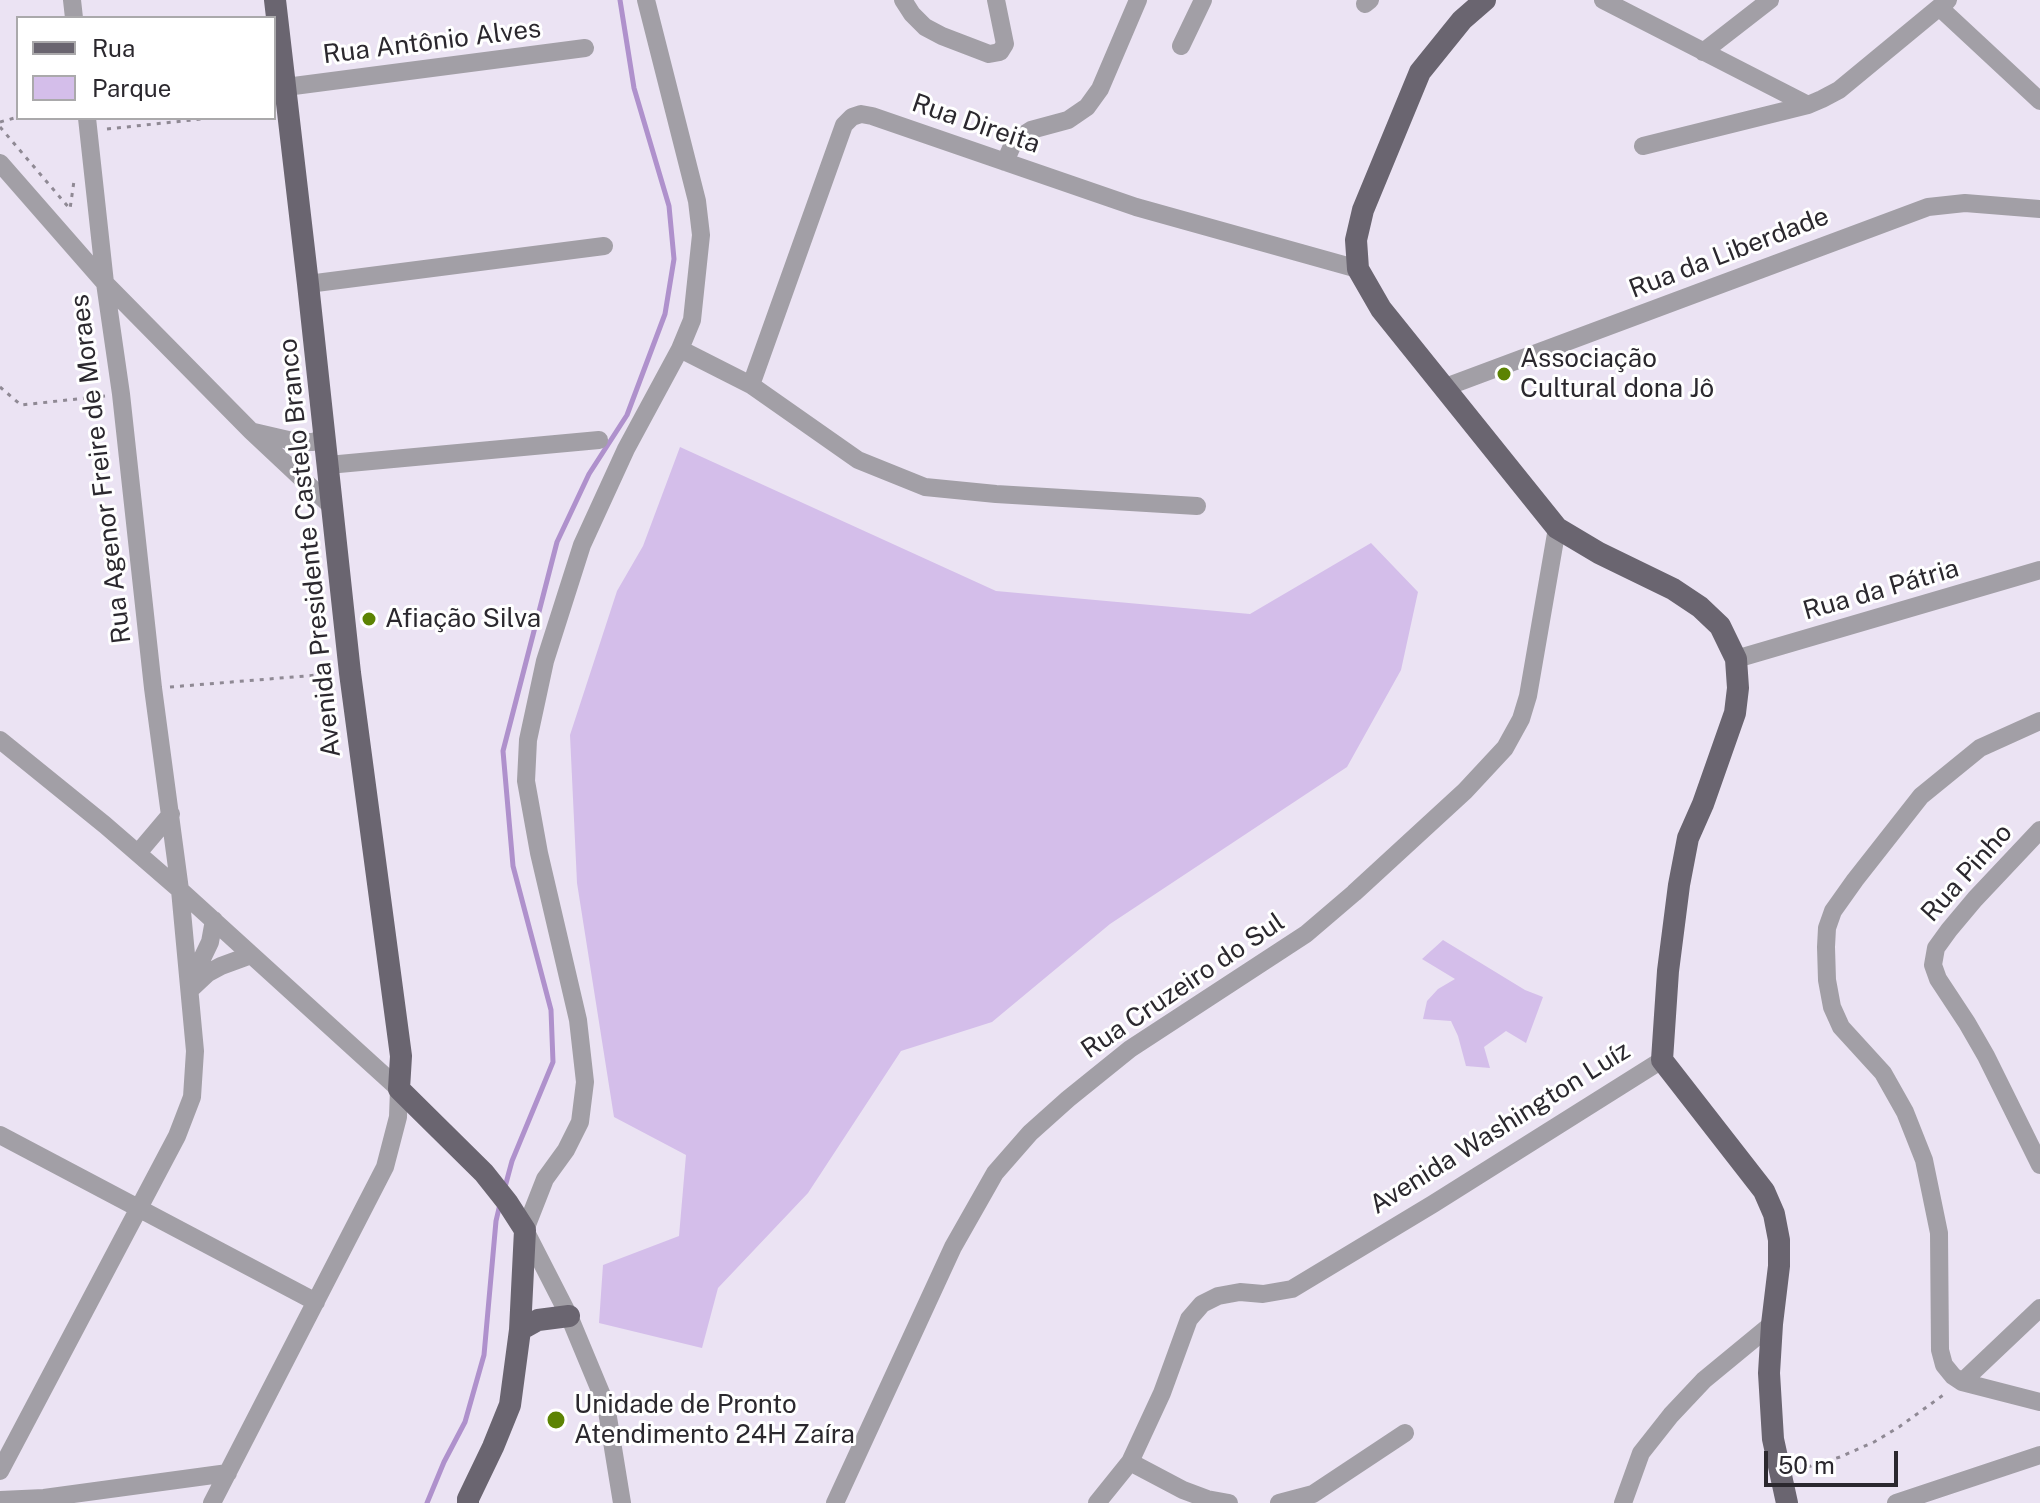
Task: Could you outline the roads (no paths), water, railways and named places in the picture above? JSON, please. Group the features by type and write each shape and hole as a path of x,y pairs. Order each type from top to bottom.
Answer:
{"main road":[{"name":"Avenida Presidente Castelo Branco","path":"275,0 350,673 401,1056 399,1089"},
{"path":"1358,269 1356,240 1363,210 1420,72 1480,2"},
{"name":"Avenida Washington Luíz","path":"1358,269 1381,309 1557,528 1599,553 1673,589 1700,607 1720,626 1736,659 1738,688 1735,713 1688,838 1679,885 1668,971 1662,1060"},
{"path":"1662,1060 1764,1191 1774,1214 1779,1240 1779,1266 1769,1373 1773,1439 1787,1503"},
{"path":"399,1089 484,1173 525,1230 520,1330 510,1405 468,1503"},
{"path":"520,1330 538,1320 569,1316"}],"street":[{"path":"622,1503 606,1405 569,1316 525,1230 545,1179 566,1150 580,1122 585,1082 578,1020 539,853 526,781 528,740 545,661 582,545 626,449 680,349 692,320 701,235 697,201 646,0"},
{"path":"903,0 925,27 989,54 1000,52 1005,44 996,0"},
{"path":"1005,162 1020,137 1031,130 1068,120 1087,107 1100,89 1138,0"},
{"path":"1181,46 1203,0"},
{"path":"1603,0 1808,105"},
{"path":"1703,52 1770,0"},
{"path":"1643,146 1808,105 1839,90 1944,4 2040,101"},
{"name":"Rua Antônio Alves","path":"286,87 585,48"},
{"name":"Rua Direita","path":"751,385 844,125 861,114 1136,207 1358,269"},
{"name":"Rua Agenor Freire de Moraes","path":"0,1471 177,1136 192,1097 195,1051 180,890 153,688 88,124"},
{"path":"0,163 105,283 251,431 331,506"},
{"name":"Rua da Liberdade","path":"1443,388 1928,207 1965,203 2040,209"},
{"path":"308,284 604,246"},
{"path":"680,349 751,385 858,460 925,487 1197,506"},
{"path":"251,431 297,442 313,442 325,437"},
{"path":"328,465 599,440"},
{"name":"Rua Cruzeiro do Sul","path":"835,1503 953,1247 995,1173 1030,1133 1130,1049 1306,934 1465,791 1505,748 1521,719 1528,696 1557,528"},
{"name":"Rua da Pátria","path":"1736,659 2040,570"},
{"path":"2040,721 1980,748 1921,796 1833,911 1827,928 1826,947 1832,1007 1841,1027 1883,1073 1905,1112 1924,1160 1939,1233 1940,1350 1944,1365 1962,1382 2040,1402"},
{"path":"0,740 138,853 399,1089"},
{"path":"138,853 171,814"},
{"name":"Rua Pinho","path":"2040,830 1949,930 1936,948 1933,965 1938,979 1986,1056 2040,1165"},
{"path":"191,993 198,967 210,942 214,920"},
{"path":"191,993 208,973 251,955"},
{"name":"Avenida Washington Luíz","path":"1097,1503 1130,1462 1162,1393 1189,1319 1202,1304 1218,1296 1240,1292 1263,1294 1292,1289 1662,1060"},
{"name":"Avenida Presidente Castelo Branco","path":"212,1503 385,1167 398,1117 399,1089"},
{"path":"0,1135 316,1302"},
{"path":"1962,1382 2040,1308"},
{"path":"1623,1503 1641,1453 1671,1415 1704,1380 1772,1324"},
{"path":"1279,1503 1313,1494 1405,1433"},
{"path":"1896,1503 2040,1455"},
{"path":"1130,1462 1183,1490 1229,1503"},
{"path":"0,1500 44,1498 228,1473"}],"waterway":[{"path":"505,1187 512,1161 553,1062 551,1010 513,866 503,751 557,542 589,474 627,415 665,314 674,259 669,206 634,88 620,0"},
{"path":"427,1503 465,1422 484,1355 500,1204"}],"place":[{"name":"Associação Cultural dona Jô","path":"1504,374"},
{"name":"Afiação Silva","path":"369,619"},
{"name":"Unidade de Pronto Atendimento 24H Zaíra","path":"556,1420"}]}
